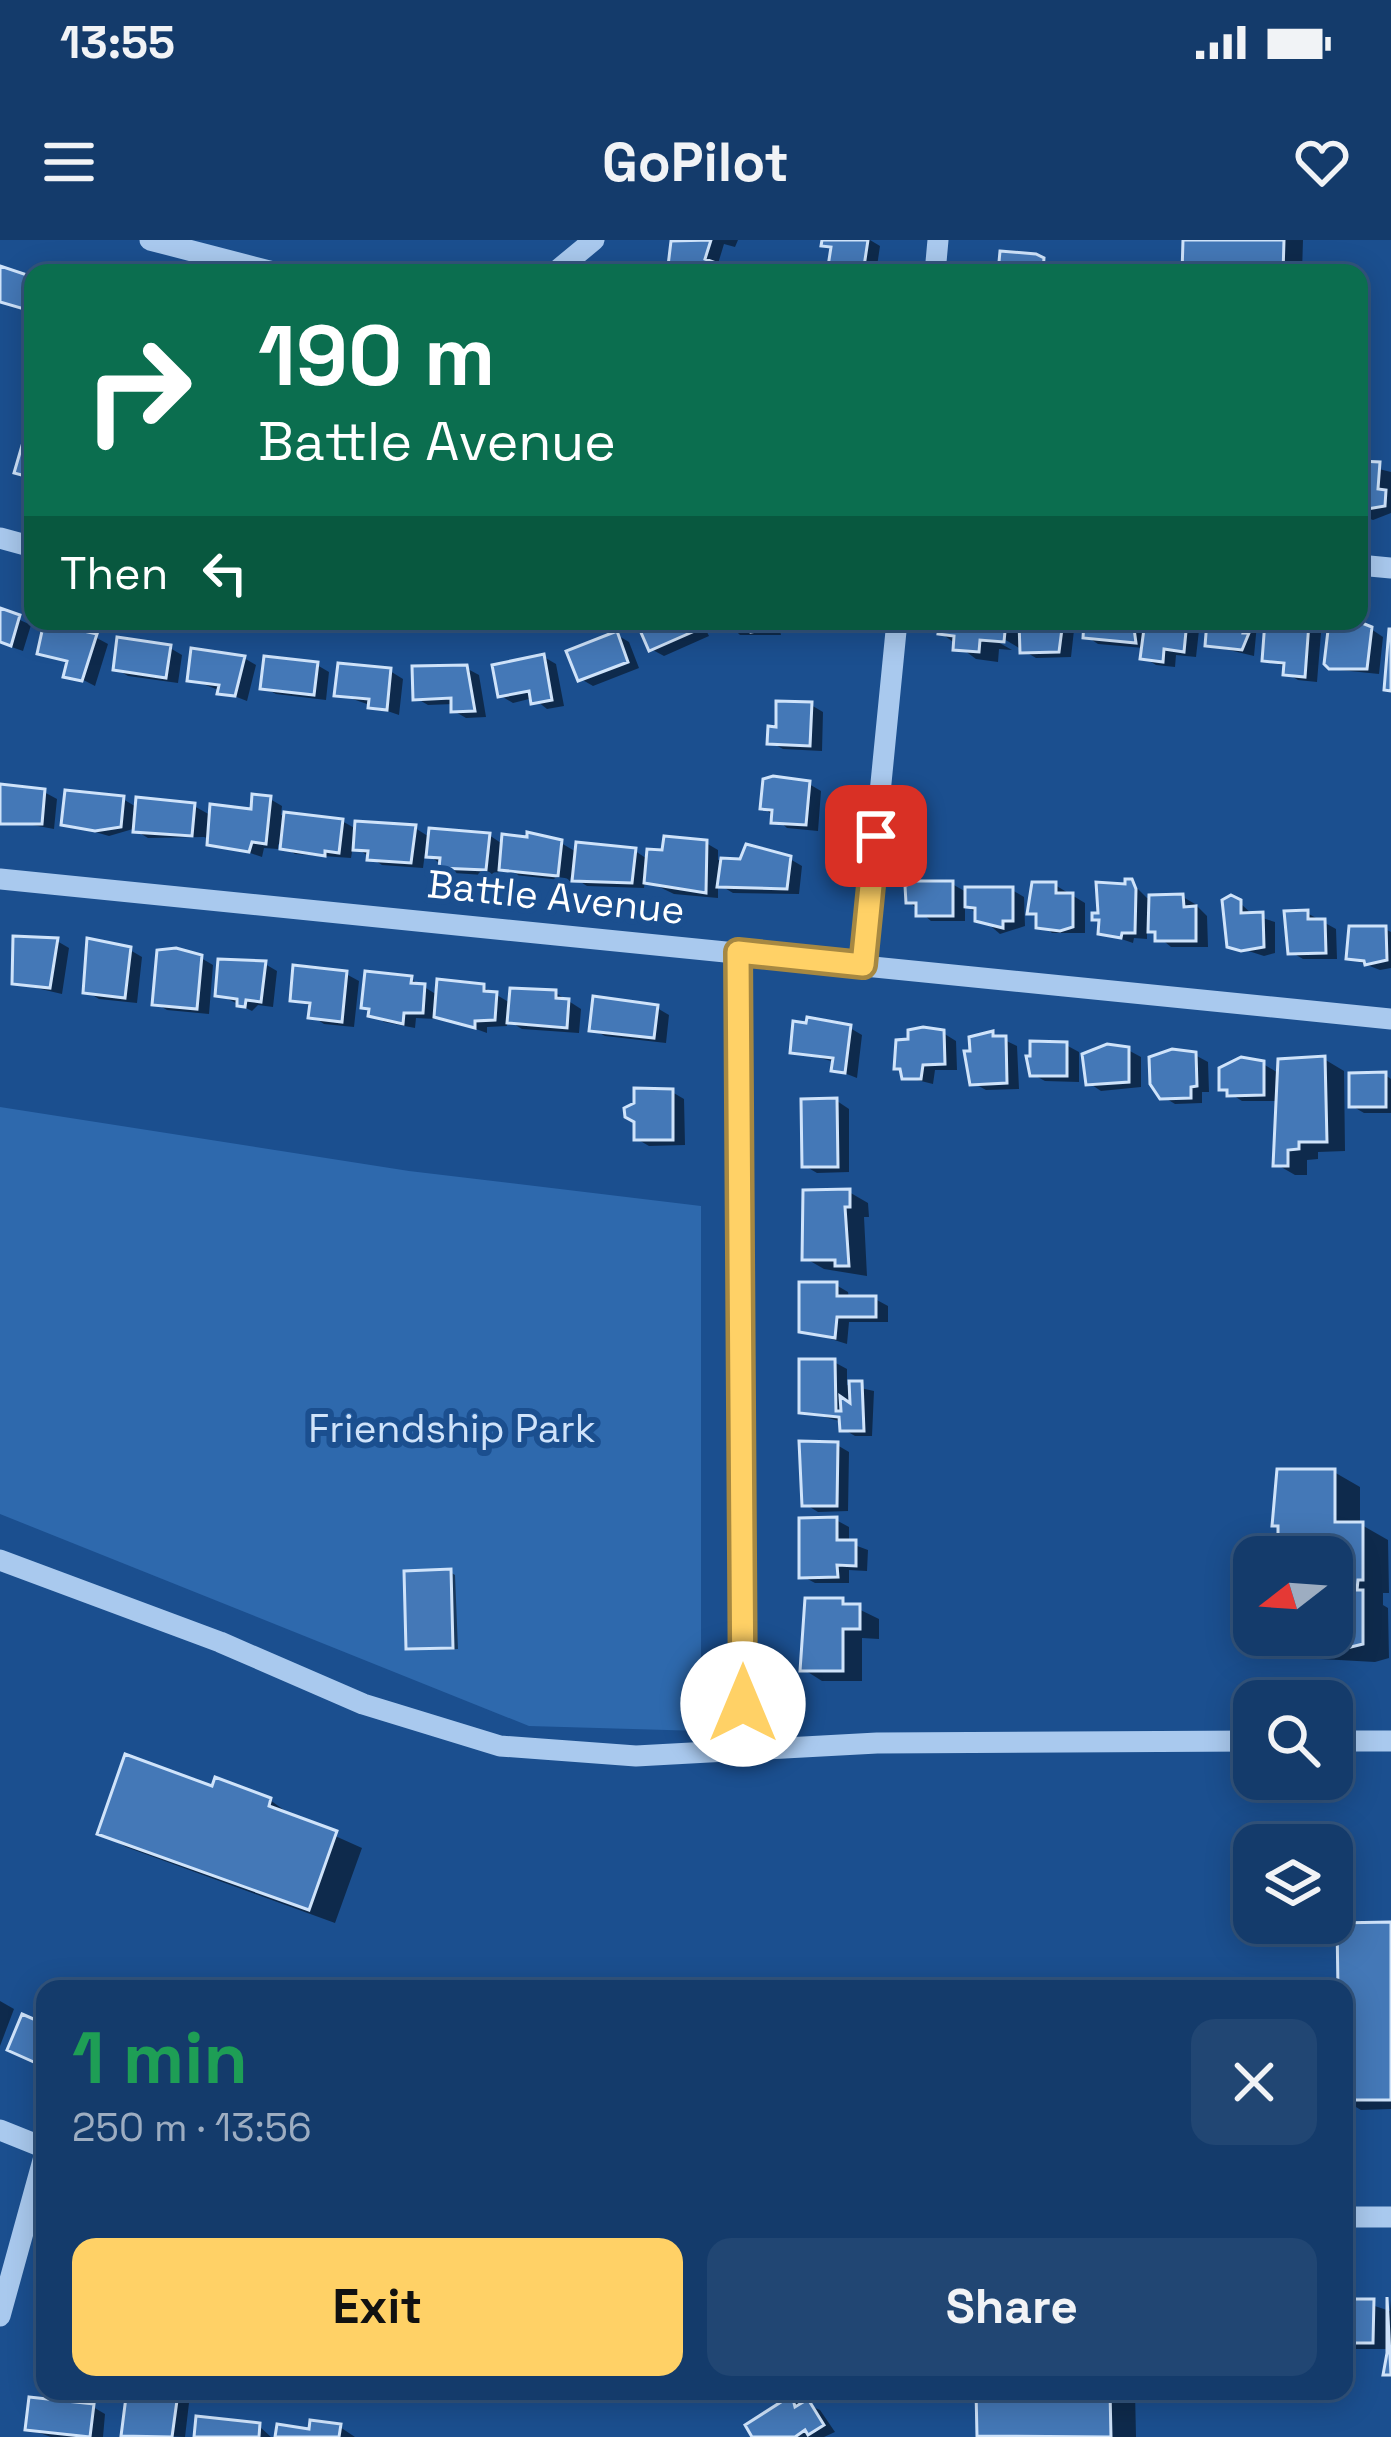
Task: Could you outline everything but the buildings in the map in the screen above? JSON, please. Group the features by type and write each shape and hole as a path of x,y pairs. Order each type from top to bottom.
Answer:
{"street":[{"path":"149,240 242,264"},
{"path":"565,264 594,240"},
{"path":"863,965 896,630"},
{"name":"Battle Avenue","path":"0,879 1391,1019"},
{"path":"738,952 744,1750"},
{"path":"0,1560 220,1642 363,1704 500,1746 636,1756 877,1743 1233,1741"},
{"path":"1353,1741 1391,1741"},
{"path":"0,2131 36,2147"},
{"path":"0,2316 36,2184"},
{"path":"1353,2218 1391,2217"}],"green space":[{"name":"Friendship Park","path":"0,1107 409,1171 701,1206 701,1731 529,1726 0,1514"}],"route":[{"path":"743,1704 738,952 863,965 876,836"}]}
